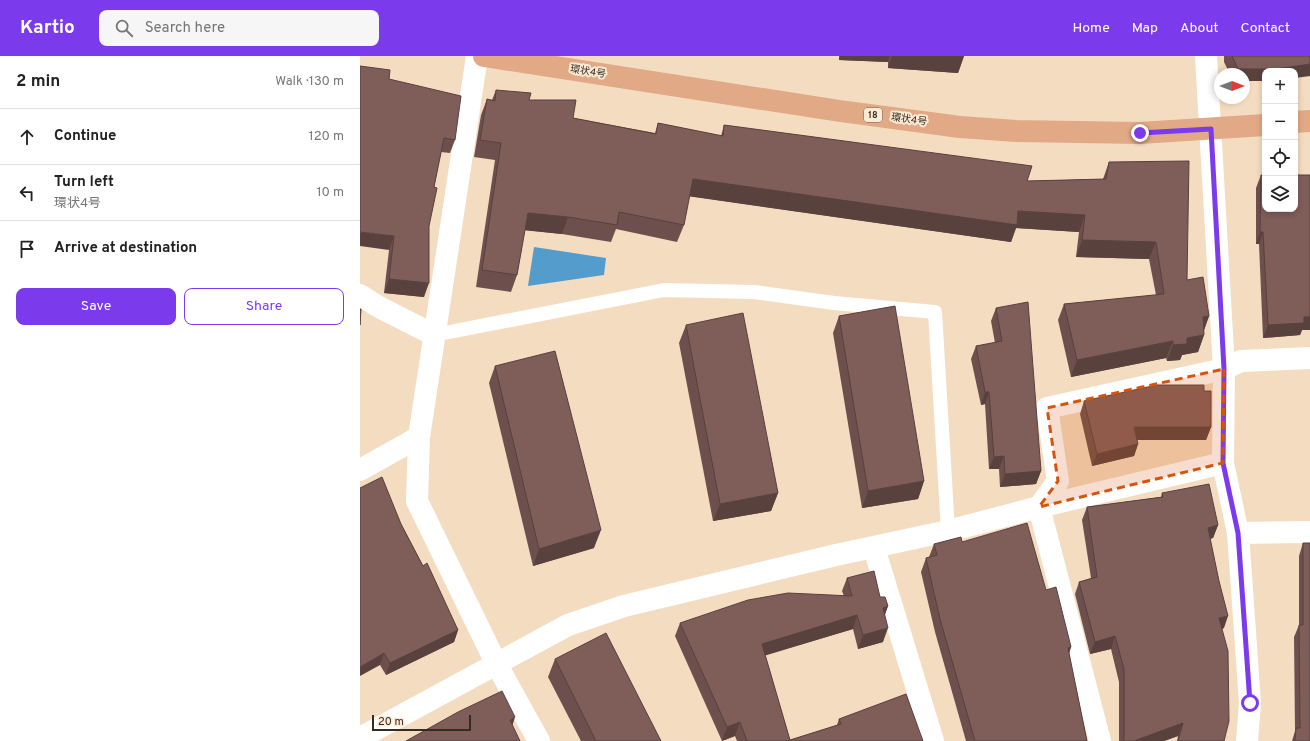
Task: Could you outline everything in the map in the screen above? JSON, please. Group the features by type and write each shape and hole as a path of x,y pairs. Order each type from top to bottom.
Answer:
{"main road":[{"name":"環状4号","path":"484,56 840,111 960,127 1016,131 1140,133 1262,125"},
{"path":"1298,122 1310,121"}],"street":[{"path":"477,56 419,437 417,501 496,665 539,741"},
{"path":"1206,56 1224,369 1223,463 1238,533 1250,703 1247,741"},
{"path":"360,295 379,307 434,335"},
{"path":"1039,506 1058,481 1047,408 1224,369 1241,361 1310,358"},
{"path":"360,470 419,437"},
{"path":"360,738 568,625 624,606 836,555 948,531 1039,506 1223,463"},
{"path":"1039,506 1100,741"},
{"path":"1238,533 1310,532"},
{"path":"874,548 933,741"}],"lane":[{"path":"434,335 664,290 754,292 834,303 935,312 948,531"}],"highlighted area":[{"path":"1224,369 1223,463 1039,507 1058,481 1047,408"}],"water":[{"path":"534,247 606,258 604,275 528,286"}],"building":[{"path":"1232,56 1310,56 1310,64 1284,68 1238,68"},
{"path":"360,66 390,70 389,79 461,96 455,140 444,138 434,187 437,188 429,226 429,283 389,279 394,236 360,232"},
{"path":"496,90 531,93 529,100 576,100 573,118 656,134 658,123 723,136 724,125 1032,166 1027,181 1106,179 1109,162 1189,161 1187,280 1203,277 1209,316 1203,317 1204,335 1187,338 1187,344 1173,345 1173,341 1077,360 1064,304 1164,294 1156,242 1082,240 1085,215 1018,211 1017,225 693,179 684,225 619,212 617,225 568,217 528,213 517,275 482,270 501,143 480,140 487,99 495,101"},
{"path":"1261,175 1262,212 1298,212 1298,175 1310,175 1310,317 1304,317 1304,323 1268,325 1263,232 1260,232"},
{"path":"1028,302 1041,471 1005,474 1004,456 994,457 989,392 985,392 976,346 1002,341 996,308"},
{"path":"895,306 924,481 868,491 839,316"},
{"path":"743,313 778,493 720,504 686,325"},
{"path":"555,351 601,530 539,549 495,366"},
{"path":"1157,385 1204,385 1204,391 1211,391 1211,427 1134,427 1138,444 1097,454 1084,401"},
{"path":"382,477 401,524 423,566 427,563 458,630 390,663 384,653 360,667 360,488"},
{"path":"1209,484 1218,525 1208,528 1228,616 1219,618 1228,651 1229,721 1224,741 1178,741 1183,723 1134,741 1124,741 1124,669 1115,636 1095,642 1079,582 1097,577 1087,507 1163,497 1162,493"},
{"path":"1027,523 1046,590 1056,587 1071,647 1068,648 1087,741 975,741 940,619 926,558 937,555 934,544 961,537 962,542"},
{"path":"1303,543 1310,543 1310,741 1295,741 1296,728 1300,728 1299,625 1303,625"},
{"path":"874,571 880,597 885,597 888,606 883,608 888,628 863,635 857,615 762,644 790,740 841,724 839,719 906,694 923,741 747,741 740,722 727,727 680,623 748,600 788,593 852,596 847,578"},
{"path":"606,633 661,741 596,741 555,659"},
{"path":"502,691 515,717 510,720 520,741 406,741 458,712"}],"route":[{"path":"1140,133 1211,129 1220,272 1224,369 1223,463 1238,533 1250,703"}]}
